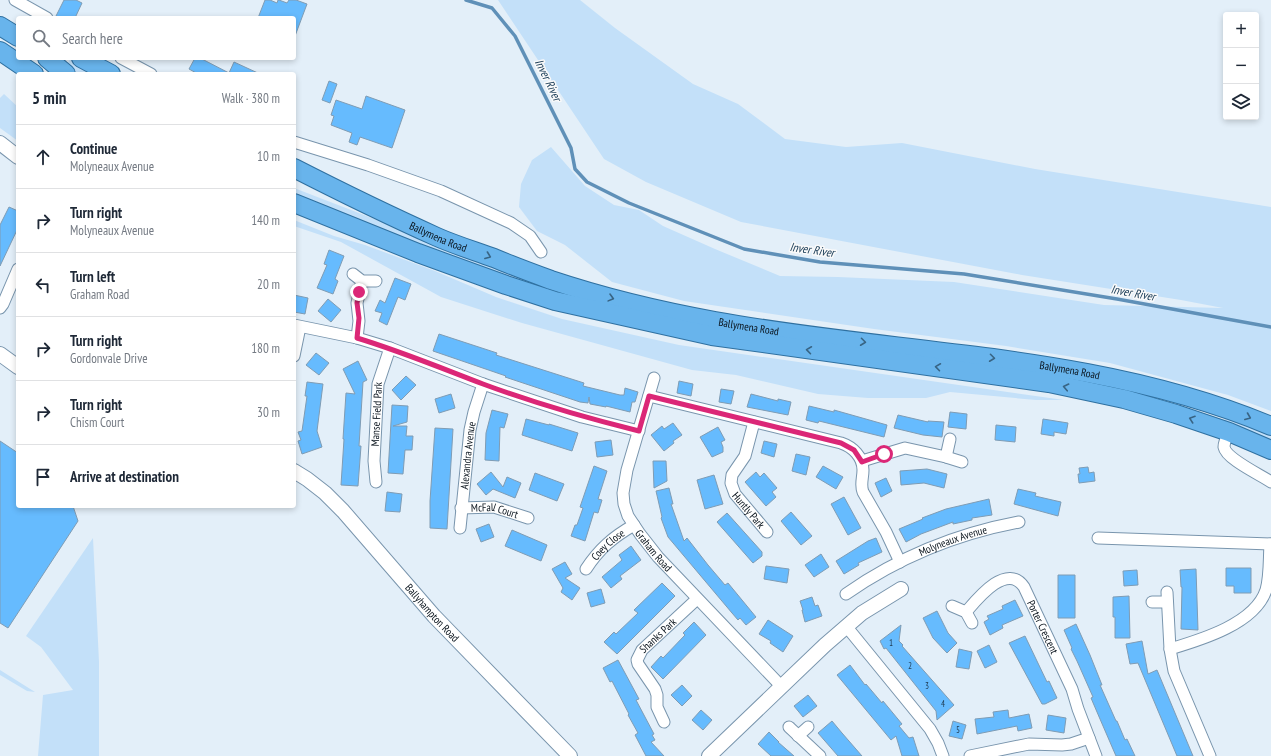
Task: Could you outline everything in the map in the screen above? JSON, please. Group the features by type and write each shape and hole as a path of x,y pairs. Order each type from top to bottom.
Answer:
{"highway":[{"path":"0,16 16,24"},
{"path":"0,26 16,36"},
{"path":"0,51 31,72"},
{"path":"49,60 64,72"},
{"path":"85,60 107,72"},
{"name":"Ballymena Road","path":"296,169 438,237 552,280 608,298 672,313 770,330 1031,363 1095,374 1175,393 1245,415 1271,426"},
{"path":"296,182 406,226 438,237"},
{"name":"Ballymena Road","path":"296,204 418,253 506,285 562,302 712,336 1049,383 1124,399 1176,414 1229,432 1271,450"}],"street":[{"path":"15,0 43,16"},
{"path":"125,60 147,72"},
{"path":"0,143 16,155"},
{"path":"296,143 368,165 441,191 510,222 530,236 541,252"},
{"path":"0,308 16,274"},
{"path":"357,338 359,318 357,303 358,278 376,281"},
{"path":"296,336 297,326 357,338 390,348 484,384 582,417 639,431"},
{"name":"Manse Field Park","path":"376,482 374,461 378,384 390,348"},
{"path":"0,354 16,366"},
{"name":"Graham Road","path":"654,378 627,470 624,486 624,504 626,512 658,557 781,686"},
{"name":"Alexandra Avenue","path":"460,528 471,421 484,384"},
{"path":"649,396 846,444 854,450 862,462 862,490 886,532 900,562"},
{"name":"Huntly Park","path":"754,422 745,456 731,476 731,484 735,494 767,532"},
{"path":"1229,432 1224,446 1230,456 1271,482"},
{"path":"946,456 950,439"},
{"path":"862,462 905,448 946,456 962,462"},
{"name":"Ballyhampton Road","path":"296,472 325,493 343,511 434,616 570,756"},
{"name":"McFall Court","path":"461,508 494,506 528,518"},
{"name":"Molyneaux Avenue","path":"846,594 872,576 945,541 1011,520"},
{"name":"Coey Close","path":"586,569 597,552 614,538 634,525"},
{"path":"1098,538 1270,544 1266,590 1260,603 1254,610 1220,632 1170,649"},
{"name":"Porter Crescent","path":"966,612 988,588 1005,579 1013,578 1020,581 1072,690 1096,756"},
{"path":"710,756 781,686 846,626 870,608 901,589"},
{"path":"1152,602 1167,597 1170,649 1174,671 1210,756"},
{"name":"Shanks Park","path":"664,722 657,707 657,695 655,689 638,664 637,660 642,650 697,599"},
{"path":"952,606 966,612 972,623"},
{"path":"846,626 930,729 938,742 942,756"},
{"path":"788,727 820,756"},
{"path":"798,736 808,727"},
{"path":"970,756 1029,744 1062,746 1089,738"}],"shaded area":[{"path":"498,0 580,0 615,28 693,84 738,104 785,139 846,147 902,143 1035,169 1271,207 1271,411 1228,395 1110,363 1006,346 874,329 684,301 612,282 565,245 537,231 519,207 521,184 532,160 551,147 585,186 614,205 639,210 663,226 780,276 954,282 1104,305 1223,308 1022,275 741,222 646,182 604,159"},
{"path":"70,60 76,60 97,72 74,72 66,66"},
{"path":"4,94 16,105 16,140 0,128 0,98"},
{"path":"296,189 543,284 542,288 443,254 296,196"},
{"path":"296,221 334,236 365,245 435,271 496,297 562,319 679,345 1064,400 1036,400 950,392 926,398 868,398 818,394 736,375 692,370 522,323 441,297 341,242 296,227"},
{"path":"1225,416 1271,433 1271,443 1224,423"},
{"path":"93,538 99,662 99,756 38,756 43,695 73,690 41,647 26,636"},
{"path":"0,670 35,692 27,691 0,675"}],"building":[{"path":"64,0 76,0 82,3 76,16 56,16"},
{"path":"265,0 270,0 277,3 279,0 287,3 289,0 296,0 307,4 296,33 296,16 259,16"},
{"path":"194,60 204,60 227,72 194,72 189,69"},
{"path":"234,62 256,72 229,72"},
{"path":"329,81 337,84 330,103 322,100"},
{"path":"366,96 405,110 392,148 360,137 357,145 349,142 352,133 331,125 334,116 331,115 336,100 362,109"},
{"path":"9,207 16,210 16,232 0,266 0,225"},
{"path":"329,250 344,256 335,279 338,281 333,294 317,288 327,265 324,264"},
{"path":"395,278 411,284 405,300 398,297 387,325 379,321 382,313 375,311 380,300 385,303"},
{"path":"296,295 308,298 305,314 296,312"},
{"path":"328,299 341,310 331,322 318,311"},
{"path":"439,334 497,353 496,355 584,383 583,386 620,395 624,395 625,388 638,392 635,402 632,402 630,412 590,404 589,397 588,403 580,402 505,377 506,376 433,351"},
{"path":"316,353 329,363 319,375 306,365"},
{"path":"358,361 367,380 363,382 358,486 341,485 346,393 355,394 343,369"},
{"path":"406,376 416,385 401,400 392,390"},
{"path":"679,381 693,384 691,396 677,393"},
{"path":"307,382 323,384 317,431 322,447 302,454 298,441 301,440 298,432 302,431 307,396 305,396"},
{"path":"721,389 734,391 731,404 719,402"},
{"path":"451,394 455,408 439,413 435,399"},
{"path":"751,394 778,401 778,399 791,402 788,415 747,407"},
{"path":"392,405 408,406 407,422 393,426 407,426 406,436 413,436 412,450 405,450 403,474 388,473"},
{"path":"809,406 834,412 834,410 887,425 884,437 819,421 818,423 806,420"},
{"path":"492,410 508,414 504,428 500,427 499,461 485,460 486,433"},
{"path":"950,412 967,414 966,429 948,427"},
{"path":"898,415 928,422 944,422 942,437 923,435 894,428"},
{"path":"526,419 578,433 572,451 522,435"},
{"path":"1043,419 1068,423 1066,434 1054,432 1054,436 1041,434"},
{"path":"673,423 682,435 673,441 674,443 664,451 651,435 662,426 664,429"},
{"path":"996,425 1016,427 1015,442 995,440"},
{"path":"718,427 725,440 721,442 723,452 712,457 700,437"},
{"path":"435,428 453,429 447,529 430,528 430,501"},
{"path":"611,440 613,455 597,457 595,442"},
{"path":"0,441 16,452 16,508 74,508 78,521 8,628 0,623"},
{"path":"764,441 777,444 774,457 761,453"},
{"path":"796,454 810,457 806,475 792,471"},
{"path":"653,461 666,461 667,481 654,488"},
{"path":"594,466 607,471 598,499 602,500 598,513 594,512 585,541 571,536 583,508 580,507"},
{"path":"823,466 843,477 836,489 816,477"},
{"path":"1088,467 1089,473 1094,472 1095,481 1079,483 1079,468"},
{"path":"927,469 947,474 944,488 924,483 901,485 900,471"},
{"path":"491,472 503,487 507,477 521,483 515,498 493,489 486,495 477,484"},
{"path":"756,472 760,477 764,473 777,488 772,492 776,497 766,506 745,482"},
{"path":"535,473 564,484 557,501 529,490"},
{"path":"714,475 723,504 705,509 697,480"},
{"path":"886,478 892,491 881,497 875,483"},
{"path":"669,488 673,504 671,504 684,541 687,538 725,585 728,583 756,617 746,625 740,618 738,620 668,537 661,518 656,491"},
{"path":"1018,489 1036,493 1035,496 1061,502 1058,516 1014,504"},
{"path":"387,492 402,494 400,512 385,511"},
{"path":"844,497 861,528 848,535 831,504"},
{"path":"989,499 992,515 972,518 972,520 953,524 953,522 921,534 906,542 899,529 946,509"},
{"path":"791,512 812,536 801,545 781,521"},
{"path":"727,513 762,552 762,556 753,563 717,522"},
{"path":"489,524 494,537 481,542 476,529"},
{"path":"512,530 547,545 541,561 505,546"},
{"path":"876,538 882,552 858,563 859,565 844,574 836,561 868,541"},
{"path":"631,546 641,560 620,576 622,579 611,588 602,577 622,560 619,555"},
{"path":"821,554 829,567 814,577 805,565"},
{"path":"565,562 572,574 565,578 580,588 572,600 561,592 563,588 552,569"},
{"path":"766,566 789,569 787,583 764,579"},
{"path":"1226,568 1251,568 1251,593 1234,593 1234,586 1226,586"},
{"path":"1196,569 1198,630 1181,629 1182,587 1180,570"},
{"path":"1137,570 1138,585 1124,586 1123,571"},
{"path":"1058,575 1075,575 1075,618 1058,618"},
{"path":"662,583 675,596 617,654 604,642 614,632 616,634 638,613 634,610"},
{"path":"601,589 605,603 591,607 587,593"},
{"path":"1129,596 1130,638 1115,638 1113,597"},
{"path":"812,597 815,606 818,605 822,616 805,622 800,601"},
{"path":"1015,600 1023,616 1002,625 1003,628 990,635 984,622 989,619 987,616 1003,609 1002,606"},
{"path":"937,611 948,633 957,643 947,653 933,638 923,618"},
{"path":"768,620 793,636 783,652 770,643 771,641 759,634"},
{"path":"694,622 706,635 663,679 651,667 661,656 663,658 685,635 683,633"},
{"path":"1076,624 1116,721 1135,756 1116,756 1091,698 1093,697 1064,630"},
{"path":"901,625 899,641 903,645 902,646 954,705 937,720 936,711 886,648 884,649 880,641"},
{"path":"1025,636 1047,682 1049,681 1057,698 1045,704 1042,704 1009,643"},
{"path":"1142,641 1148,674 1157,670 1193,756 1177,756 1138,663 1130,664 1126,644"},
{"path":"989,645 997,662 985,668 977,651"},
{"path":"959,649 972,652 969,669 956,667"},
{"path":"618,660 639,699 636,700 654,734 652,735 655,740 651,742 664,756 646,756 635,735 638,733 628,715 629,714 612,681 610,682 603,668"},
{"path":"850,665 865,685 866,684 882,703 883,701 902,724 899,726 909,738 913,737 919,756 902,756 896,736 891,740 837,675"},
{"path":"682,685 692,696 682,706 671,695"},
{"path":"808,695 817,706 803,717 794,706"},
{"path":"701,710 712,720 703,730 692,720"},
{"path":"1008,710 1009,718 1029,714 1032,728 1018,731 1017,726 977,734 975,719 994,717 993,712"},
{"path":"1048,715 1066,718 1064,733 1046,730"},
{"path":"832,721 862,756 838,756 818,733"},
{"path":"953,721 966,725 962,739 949,736"},
{"path":"769,732 794,756 771,756 758,744"}],"waterway":[{"name":"Inver River","path":"466,0 492,8 515,36 571,148 575,169 587,182 629,203 744,249 820,262 964,274 1117,299 1271,327"}],"route":[{"path":"359,292 357,303 359,324 357,338 390,348 484,384 582,417 639,431 649,396 846,444 854,450 862,462 884,454"}]}
